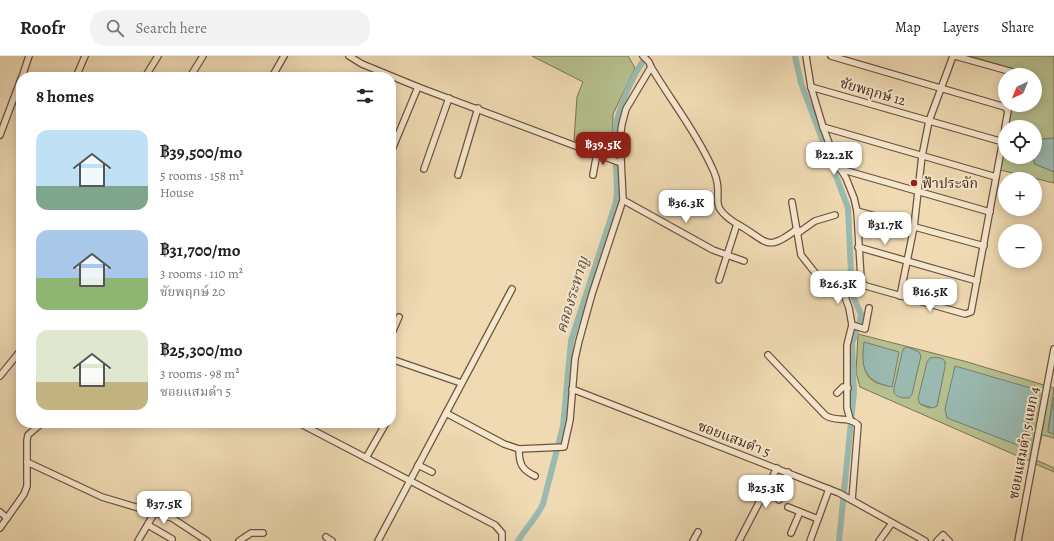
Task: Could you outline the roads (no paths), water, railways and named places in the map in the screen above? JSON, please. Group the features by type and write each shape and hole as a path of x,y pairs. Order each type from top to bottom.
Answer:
{"street":[{"path":"23,72 29,56"},
{"path":"78,72 85,56"},
{"path":"148,72 158,56"},
{"path":"193,72 203,56"},
{"path":"275,72 284,56"},
{"path":"349,56 378,72"},
{"path":"643,56 650,64 680,114 699,140 717,181 717,206 720,211 737,224 761,239 769,242 782,240 814,221 836,215"},
{"path":"806,56 811,86 823,127 836,162 851,189 857,211 858,247 862,284 965,314 971,312 998,164"},
{"path":"831,56 1005,107 1008,111 1006,120"},
{"path":"900,296 914,227 922,156 929,121 940,88 954,56 998,68"},
{"path":"446,413 504,444 519,449 564,447 568,432 575,359 592,294 623,200 618,162 624,116 650,64"},
{"path":"396,79 478,108 618,162"},
{"name":"ชัยพฤกษ์ 12","path":"811,86 998,141"},
{"path":"396,140 418,87"},
{"path":"0,135 16,92"},
{"path":"424,169 449,98"},
{"path":"458,175 478,108"},
{"path":"823,127 996,177"},
{"path":"593,175 596,153"},
{"path":"840,169 990,212"},
{"path":"623,200 727,255 744,260"},
{"path":"792,202 796,216 801,255 816,274 844,294 849,308 852,326 847,346 847,412 850,419 858,425 852,500"},
{"path":"857,211 984,246"},
{"path":"720,280 737,224"},
{"path":"858,247 977,281"},
{"path":"378,541 512,289"},
{"path":"852,326 865,329 868,308"},
{"path":"396,324 399,317"},
{"name":"ซอยแสมดำ 5 แยก 4","path":"1018,541 1051,382 1054,349"},
{"path":"768,355 825,415 833,419 850,419"},
{"path":"0,376 16,356"},
{"path":"396,361 461,383"},
{"path":"837,393 843,387 848,388"},
{"name":"ซอยแสมดำ 5","path":"572,389 839,493 925,541"},
{"path":"0,528 24,494 27,486 26,440 28,435 36,428"},
{"path":"309,428 495,525 502,533 502,541"},
{"path":"366,458 383,428"},
{"path":"519,449 519,461 522,467 535,476"},
{"path":"27,462 102,497 172,518 207,541"},
{"path":"418,466 432,472"},
{"path":"741,540 777,468"},
{"path":"778,500 788,472"},
{"path":"810,541 829,489"},
{"path":"788,507 818,519"},
{"path":"0,512 7,518"},
{"path":"138,541 155,512"},
{"path":"791,534 800,512"},
{"path":"879,541 892,523"},
{"path":"148,525 172,539"},
{"path":"693,541 698,532"},
{"path":"239,541 251,533 263,533"},
{"path":"937,541 943,535 949,541"},
{"path":"326,538 332,541"}],"water":[{"path":"1054,138 1054,172 1035,164 1042,164 1042,139"},
{"path":"864,342 899,352 892,387 875,381 866,372 863,359"},
{"path":"907,347 919,352 921,356 912,394 909,398 903,398 894,393 894,388 903,349"},
{"path":"936,357 943,359 945,362 945,367 937,406 933,408 920,404 918,399 927,362 930,358"},
{"path":"955,366 1034,389 1035,394 1023,443 1020,446 947,418 945,409"},
{"path":"1054,397 1054,434 1048,432"}],"waterway":[{"name":"คลองระหาญ","path":"518,541 543,504 563,426 571,341 616,202 617,186 615,138 618,118 630,84 647,56"},
{"path":"795,56 801,83 848,208 852,294 861,314 852,343 854,392 839,541"}],"place":[{"name":"ฟ้าประจัก","path":"914,183"}]}
